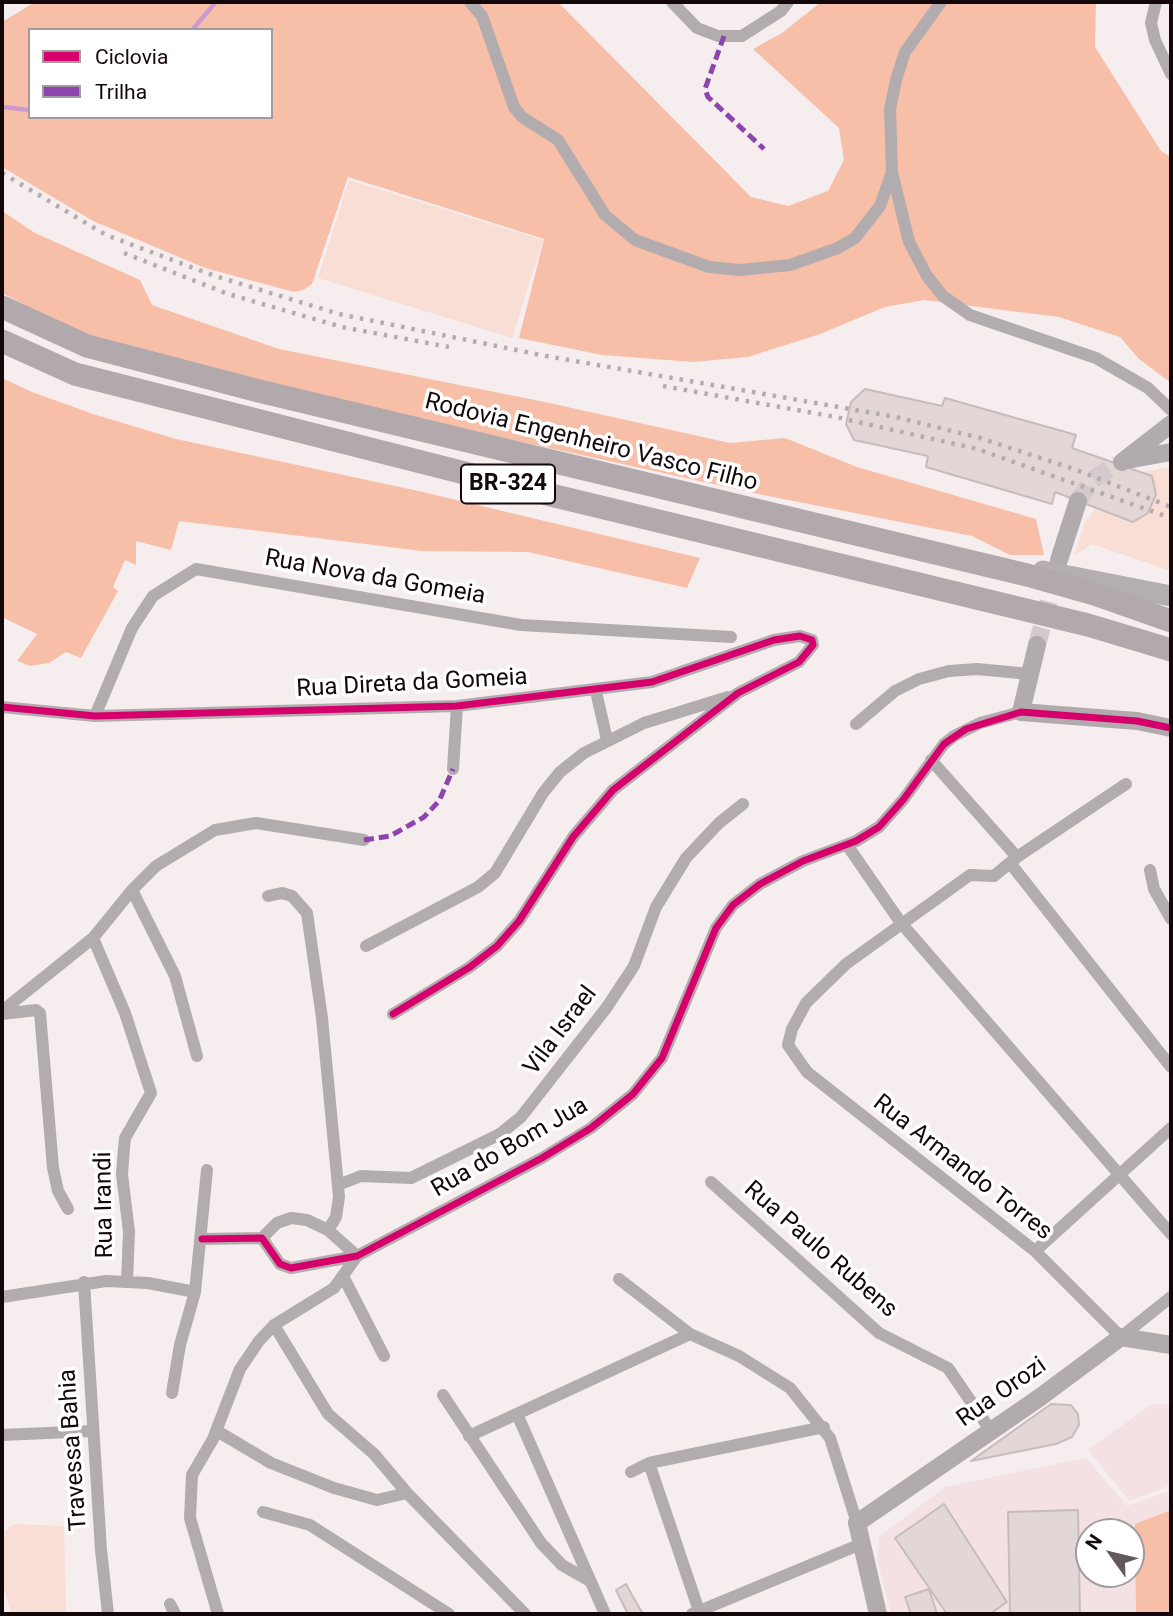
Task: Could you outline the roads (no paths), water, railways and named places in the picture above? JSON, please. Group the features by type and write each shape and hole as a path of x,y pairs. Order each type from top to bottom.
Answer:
{"highway":[{"name":"Rodovia Engenheiro Vasco Filho","path":"2,307 87,346 259,391 955,558 1094,594 1171,621"},
{"name":"BR-324","path":"2,341 75,374 555,496 1088,625 1171,650"}],"main road":[{"path":"955,558 1042,570 1171,596"}],"street":[{"path":"470,2 482,16 514,107 522,117 558,140 597,205 635,240 709,267 750,270 790,264 855,238 880,206 892,172"},
{"path":"673,2 688,23 718,36 742,36 781,11 788,2"},
{"path":"941,2 905,52 890,109 892,172 909,242 927,276 943,296 970,315 1096,358 1148,388 1171,410"},
{"path":"1156,2 1151,23 1155,40 1171,75"},
{"path":"1171,424 1119,463 1171,452"},
{"path":"1059,561 1078,501"},
{"name":"Rua Nova da Gomeia","path":"95,716 132,628 153,596 196,569 521,625 731,637"},
{"name":"Rua Direta da Gomeia","path":"2,707 95,716 457,706 652,682 774,640 800,636 812,640 813,645 806,656 787,670 738,693"},
{"path":"1021,712 1037,645"},
{"path":"856,724 895,691 919,679 948,671 977,669 1030,674"},
{"path":"366,946 478,887 495,873 543,793 560,772 584,753 644,723 738,693"},
{"path":"393,1014 470,967 496,946 519,921 573,836 613,790 738,693"},
{"path":"597,696 607,740"},
{"path":"453,769 457,706"},
{"name":"Rua do Bom Jua","path":"357,1256 542,1158 591,1128 633,1094 662,1058 716,928 733,905 781,872 867,835 891,814 944,744 966,729 1021,712 1137,721 1171,728"},
{"path":"930,760 1014,860 1171,1067"},
{"path":"901,923 970,875 994,876 1126,784"},
{"name":"Vila Israel","path":"338,1185 360,1176 411,1178 500,1134 522,1118 607,1007 634,966 656,906 686,858 719,823 743,804"},
{"path":"2,1012 93,938 132,890 156,866 186,845 215,830 233,825 285,826 364,840"},
{"path":"847,845 901,923 1171,1234"},
{"path":"1150,870 1154,889 1171,919"},
{"path":"132,890 175,976 197,1056"},
{"path":"268,896 282,893 292,896 301,904 309,922 322,1018 338,1185 338,1208 328,1230"},
{"name":"Rua Armando Torres","path":"901,923 822,986 806,1003 792,1029 788,1045 807,1072 1035,1251 1121,1337"},
{"name":"Rua Irandi","path":"93,938 125,1013 151,1093 125,1138 122,1174 129,1232 127,1282"},
{"path":"2,1012 38,1009 40,1013 53,1168 58,1191 68,1209"},
{"path":"1035,1251 1171,1128"},
{"path":"172,1393 180,1345 195,1292 207,1170"},
{"name":"Rua Paulo Rubens","path":"711,1182 879,1333 948,1368 991,1431"},
{"path":"202,1239 262,1238 277,1223 291,1219 307,1220 328,1230 357,1256"},
{"path":"262,1238 280,1264 291,1268 357,1256"},
{"path":"218,1614 199,1558 189,1504 190,1481 195,1467 217,1431 227,1396 240,1369 274,1325 334,1288 344,1278 357,1256"},
{"path":"344,1278 384,1356"},
{"path":"619,1279 690,1334 769,1373 790,1388 824,1427 857,1523 878,1614"},
{"path":"2,1297 84,1282 127,1282 195,1292"},
{"name":"Travessa Bahia","path":"84,1282 108,1614"},
{"name":"Rua Orozi","path":"857,1523 991,1431 1121,1337 1171,1297"},
{"path":"274,1325 328,1414 374,1454 407,1493 525,1614"},
{"path":"468,1436 690,1334"},
{"path":"1121,1337 1171,1345"},
{"path":"443,1395 541,1543 562,1565 590,1581"},
{"path":"517,1414 605,1614"},
{"path":"631,1472 649,1463 824,1427"},
{"path":"217,1431 271,1463 334,1488 377,1500 407,1493"},
{"path":"2,1436 93,1432"},
{"path":"649,1463 696,1613 860,1544"},
{"path":"263,1512 310,1525 449,1614"}],"waterway":[{"path":"194,28 216,2"},
{"path":"2,107 28,110"}],"tunnel":[{"path":"1078,501 1092,480 1117,464"},
{"path":"1037,645 1057,571"}],"railway":[{"path":"2,173 106,235 215,276 339,314 546,356 896,417 980,438 1074,469 1171,507"},
{"path":"124,253 228,294 342,327 449,347"},
{"path":"663,386 836,417 977,449 1171,518"}]}
